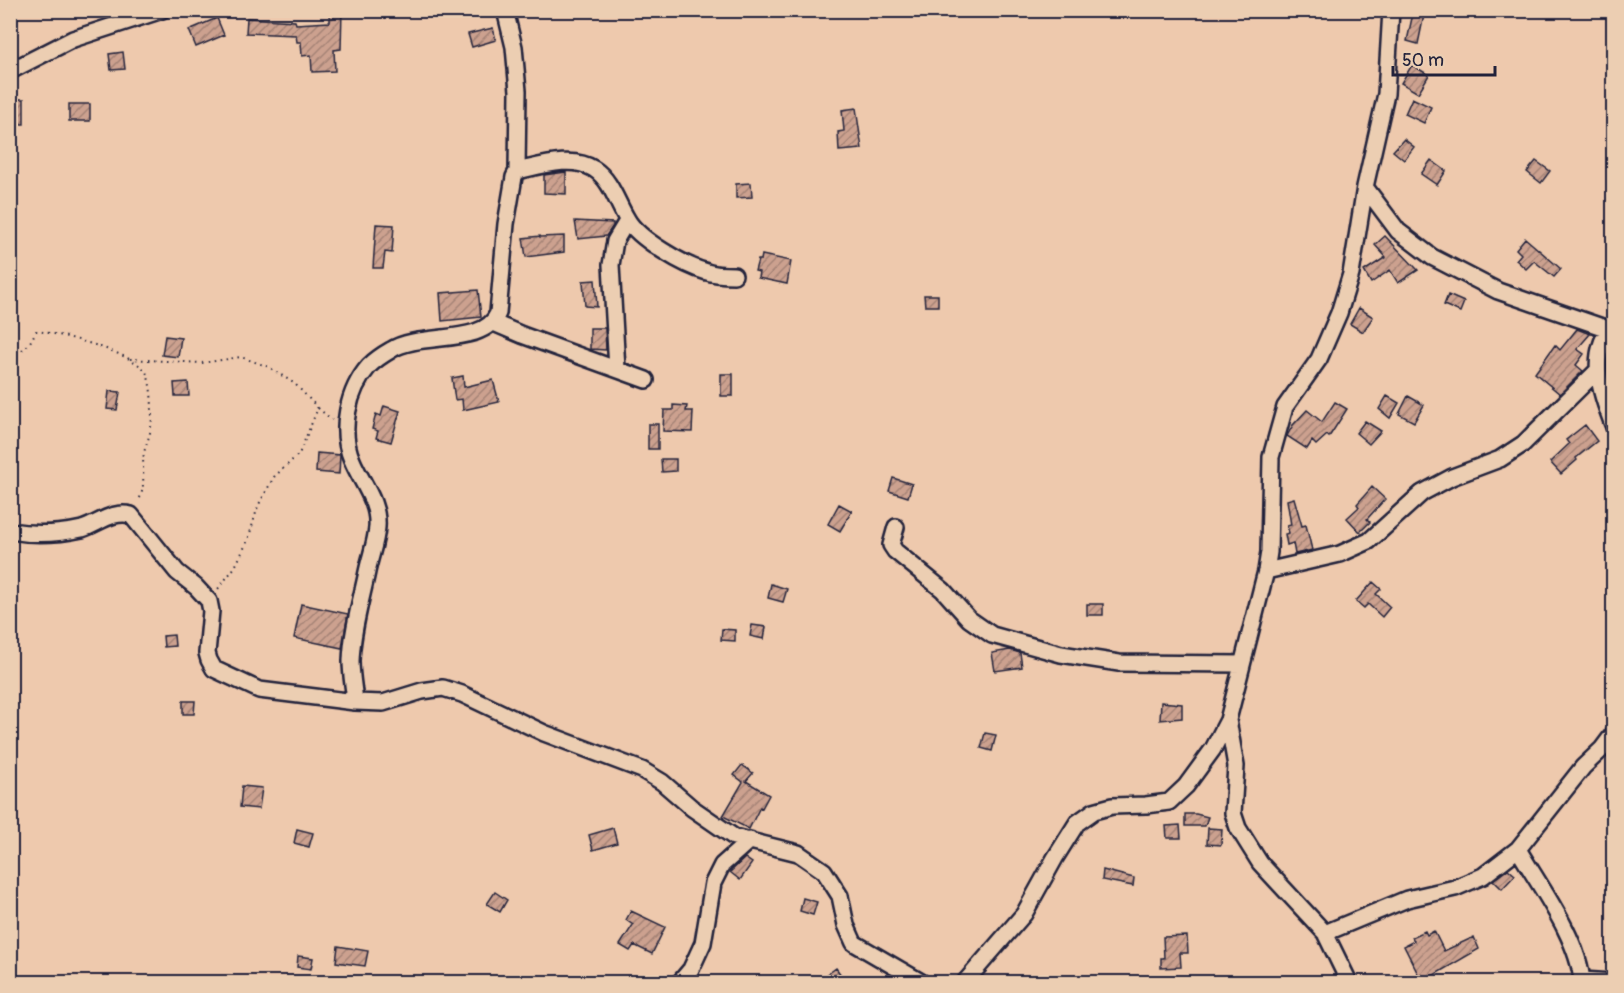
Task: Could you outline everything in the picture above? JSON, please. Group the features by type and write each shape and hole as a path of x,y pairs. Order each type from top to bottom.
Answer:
{"street":[{"path":"10,71 73,39 162,10"},
{"path":"355,702 351,662 358,615 377,528 376,509 351,459 345,435 348,410 358,384 370,366 393,348 418,339 477,332 494,323 498,313 506,224 517,171 518,91 514,47 505,10"},
{"path":"965,982 1024,914 1077,823 1094,811 1112,806 1146,806 1169,802 1186,786 1213,749 1228,720 1266,571 1269,552 1271,457 1277,430 1285,407 1319,359 1339,313 1351,274 1365,187 1386,94 1391,10"},
{"path":"517,171 564,162 594,168 617,197 627,221 644,238 687,265 708,273 734,275"},
{"path":"1365,187 1398,231 1432,257 1498,291 1611,326 1600,347 1597,371 1604,404 1614,427"},
{"path":"617,369 611,265 615,241 627,221"},
{"path":"494,323 646,380"},
{"path":"1266,571 1340,554 1369,542 1422,493 1452,477 1500,459 1523,444 1597,371"},
{"path":"10,531 30,534 82,528 118,514 131,515 177,572 196,586 209,601 211,611 207,652 214,669 259,690 355,702 382,703 422,691 443,688 462,694 544,734 642,770 662,782 692,808 734,837 798,853 824,871 840,896 846,926 854,943 921,982"},
{"path":"896,527 891,545 895,551 943,590 969,619 992,635 1060,654 1119,663 1242,664"},
{"path":"1228,720 1236,766 1233,813 1238,828 1260,863 1325,933 1349,982"},
{"path":"1325,933 1407,899 1455,888 1483,876 1518,849 1583,767 1614,733"},
{"path":"680,982 691,969 703,943 713,883 722,866 750,840"},
{"path":"1518,849 1569,938 1578,958 1582,981 1612,982"}],"path":[{"path":"10,351 18,353 24,351 36,331 87,343 130,359 202,363 241,357 269,367 295,384 318,408 300,454 274,477 258,506 248,540 235,567 209,601"},
{"path":"130,359 146,372 151,394 152,426 144,455 143,493 131,515"}],"building":[{"path":"330,10 342,10 341,49 334,50 335,71 312,72 311,55 302,56 301,42 297,42 296,35 246,33 247,18 295,21 296,24 330,22"},
{"path":"1413,13 1424,15 1418,44 1407,41"},
{"path":"217,18 224,35 196,47 189,30"},
{"path":"493,28 496,40 472,47 468,34"},
{"path":"123,52 125,69 111,70 109,54"},
{"path":"1412,65 1429,75 1418,93 1401,83"},
{"path":"1412,98 1431,107 1424,123 1405,114"},
{"path":"10,99 24,99 24,124 10,124"},
{"path":"69,104 90,104 90,121 69,121"},
{"path":"856,108 862,149 839,151 838,132 844,131 842,110"},
{"path":"1404,139 1414,147 1404,160 1393,151"},
{"path":"1431,160 1446,171 1437,185 1421,174"},
{"path":"1536,161 1550,171 1541,183 1527,172"},
{"path":"566,172 566,194 544,193 544,175"},
{"path":"751,183 752,197 736,198 736,184"},
{"path":"575,221 613,223 613,226 606,236 578,239"},
{"path":"376,224 394,225 392,253 385,252 383,268 373,268"},
{"path":"564,236 564,252 526,257 523,238"},
{"path":"1385,236 1418,270 1398,283 1390,270 1371,283 1364,271 1386,257 1375,245"},
{"path":"1525,238 1561,269 1554,277 1534,261 1526,269 1516,260 1521,254 1516,249"},
{"path":"762,255 791,261 787,284 758,278 759,272 755,271"},
{"path":"595,280 597,307 585,306 583,281"},
{"path":"478,290 481,317 442,321 440,293"},
{"path":"924,295 938,295 938,306 925,306"},
{"path":"1448,295 1464,302 1460,312 1444,305"},
{"path":"1359,308 1373,317 1363,332 1350,324"},
{"path":"590,328 605,328 606,350 590,349"},
{"path":"1577,329 1590,334 1577,349 1584,354 1576,365 1583,371 1560,394 1535,373 1555,345 1560,350"},
{"path":"165,336 181,338 178,357 162,355"},
{"path":"721,374 733,374 733,396 721,396"},
{"path":"463,376 464,387 493,380 499,402 463,410 462,399 455,400 452,378"},
{"path":"188,382 189,396 175,396 174,383"},
{"path":"109,391 120,392 117,410 107,409"},
{"path":"1387,396 1399,403 1390,418 1379,409"},
{"path":"1408,396 1424,405 1414,422 1399,414"},
{"path":"1335,402 1347,409 1329,437 1327,435 1316,445 1312,441 1307,449 1287,436 1293,425 1307,410 1322,422"},
{"path":"673,405 687,406 686,411 693,411 692,432 663,431 664,410 673,410"},
{"path":"384,406 400,411 391,442 376,438 378,431 372,429 376,414 381,416"},
{"path":"1365,421 1381,431 1369,444 1356,433"},
{"path":"648,424 658,424 658,449 648,449"},
{"path":"1585,425 1597,441 1561,474 1550,462 1569,444 1566,440"},
{"path":"317,453 340,455 339,474 316,472"},
{"path":"661,459 676,459 676,471 662,472"},
{"path":"893,478 912,484 908,497 889,491"},
{"path":"1372,487 1385,499 1367,519 1370,522 1360,532 1347,518 1359,507 1357,504"},
{"path":"1294,498 1302,526 1306,525 1312,550 1295,554 1293,543 1287,545 1285,534 1289,533 1287,526 1291,525 1287,500"},
{"path":"839,504 852,511 840,531 828,524"},
{"path":"1373,582 1381,589 1376,594 1390,607 1382,617 1368,604 1364,608 1356,601"},
{"path":"771,584 787,589 783,602 768,598"},
{"path":"301,604 348,614 342,648 294,638"},
{"path":"1087,604 1103,604 1103,615 1087,615"},
{"path":"752,625 766,627 764,639 750,636"},
{"path":"722,629 735,630 735,641 721,640"},
{"path":"174,635 175,646 164,647 163,636"},
{"path":"1010,650 1020,653 1022,667 995,671 992,653"},
{"path":"183,701 195,701 194,714 183,714"},
{"path":"1161,702 1182,704 1182,718 1160,720"},
{"path":"985,733 996,735 992,751 981,748"},
{"path":"742,765 753,773 746,781 769,795 749,829 723,816 743,782 734,775"},
{"path":"242,786 262,788 259,809 240,807"},
{"path":"1185,814 1208,817 1205,826 1185,826"},
{"path":"1180,825 1181,838 1167,838 1166,826"},
{"path":"613,828 617,843 593,850 589,835"},
{"path":"1208,828 1222,829 1221,845 1207,844"},
{"path":"297,829 313,833 309,847 294,843"},
{"path":"745,858 752,863 740,880 730,872"},
{"path":"1508,869 1515,875 1502,889 1493,880"},
{"path":"1103,870 1134,878 1133,886 1102,880"},
{"path":"495,892 507,900 500,912 487,904"},
{"path":"803,898 817,902 813,915 800,911"},
{"path":"631,911 665,927 652,954 634,945 630,951 620,945 633,925 626,920"},
{"path":"1425,931 1427,935 1434,931 1444,951 1474,937 1479,949 1422,982 1404,946 1414,941 1412,937"},
{"path":"1187,936 1188,953 1180,953 1181,967 1161,968 1161,958 1164,958 1163,937"},
{"path":"338,946 368,951 365,966 336,962"},
{"path":"298,956 313,958 311,969 297,967"},
{"path":"836,968 846,982 817,982"}]}
